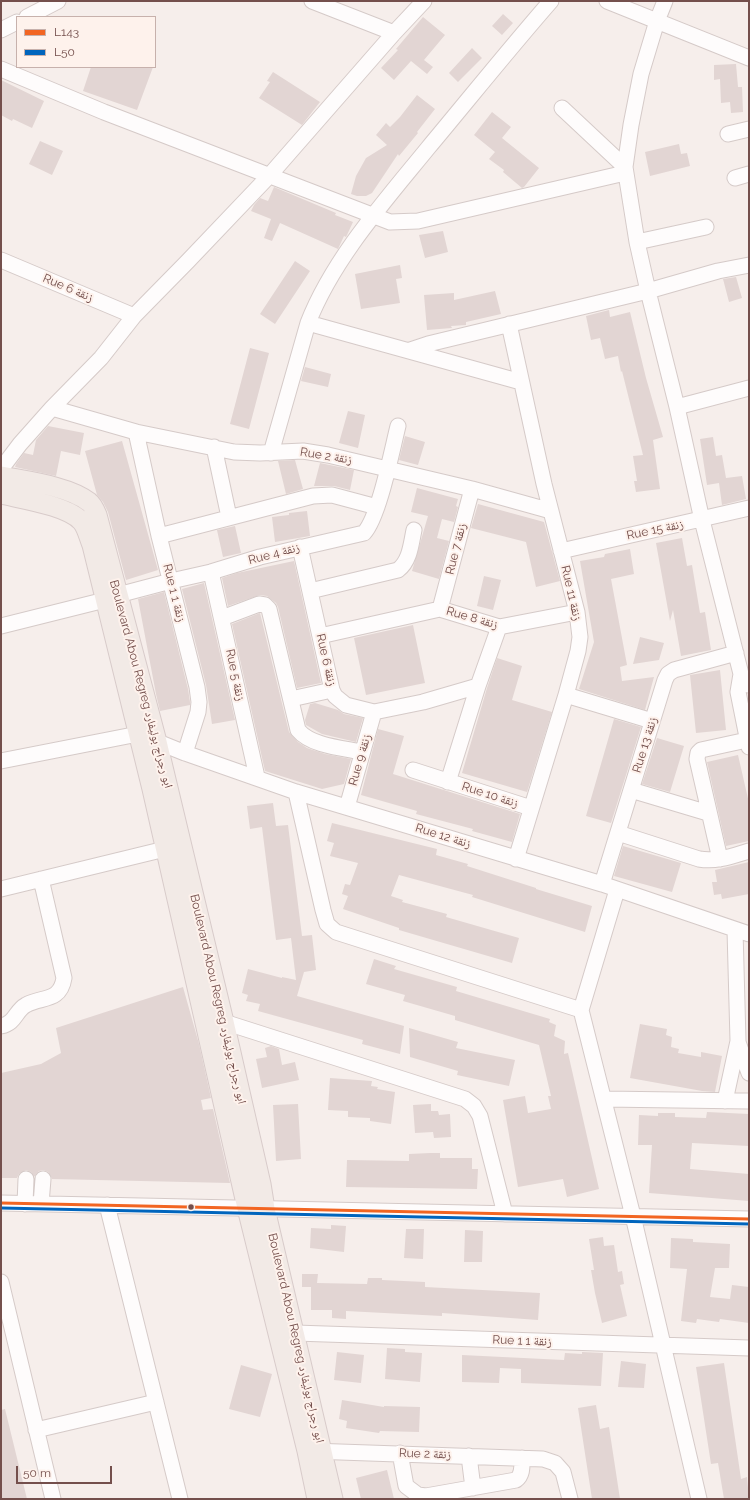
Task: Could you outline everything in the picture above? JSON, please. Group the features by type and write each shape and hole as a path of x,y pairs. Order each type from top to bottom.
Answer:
{"main road":[{"name":"Boulevard Abou Regreg ابو رجراج بوليفارد","path":"1,476 51,486 72,493 90,503 94,508 100,525 111,597 138,734 165,849 208,994 224,1022 260,1184 256,1208 295,1333 315,1451 317,1499"},
{"name":"Boulevard Abou Regreg ابو رجراج بوليفارد","path":"1,494 59,508 78,517 84,523 111,597 157,742 208,994 256,1208 315,1451 333,1499"}],"street":[{"path":"29,16 58,1"},
{"path":"312,1 394,33"},
{"path":"1,469 20,444 52,408 101,358 134,316 269,176 394,33 424,1"},
{"path":"271,453 308,323 316,302 334,272 373,215 551,1"},
{"path":"607,1 748,61"},
{"path":"665,1 657,21 641,74 631,125 625,170 637,242 648,290 677,407 702,520 744,685 748,744 702,750 698,753 697,759 708,813 720,860"},
{"path":"1,30 16,22"},
{"path":"1,69 104,112 390,222 418,221 625,170"},
{"path":"562,108 625,170"},
{"path":"728,134 749,129"},
{"path":"637,242 706,227"},
{"name":"Rue 6 زنقة","path":"1,260 134,316"},
{"path":"410,350 428,344 648,290 718,271 749,265"},
{"path":"308,323 410,350 521,382"},
{"name":"Rue 11 زنقة","path":"509,324 551,511 577,612 580,637 580,644 566,695 516,859"},
{"path":"677,407 749,388"},
{"name":"Rue 2 زنقة","path":"52,408 136,432 214,448 250,454 303,451 387,468 472,489 551,511"},
{"name":"Rue 4 زنقة","path":"1,626 171,581 211,572 260,557 364,533 369,528 377,507 398,426"},
{"name":"Rue 1 زنقة 1","path":"136,432 159,536 197,687 199,702 198,712 185,753"},
{"path":"214,448 229,517"},
{"name":"Rue 7 زنقة","path":"440,609 472,489"},
{"path":"159,536 313,496 332,496 377,507"},
{"name":"Rue 15 زنقة","path":"561,551 702,520 749,508"},
{"path":"310,591 398,570 404,566 407,560 414,530"},
{"name":"Rue 6 زنقة","path":"300,547 332,690 335,696 346,705 374,712 423,702 478,686"},
{"name":"Rue 5 زنقة","path":"211,572 257,778"},
{"path":"222,618 259,604 265,605 269,609 298,730 303,736 311,741 362,752"},
{"name":"Rue 8 زنقة","path":"320,636 440,609 499,627 577,612"},
{"path":"448,782 478,686 499,627"},
{"name":"Rue 13 زنقة","path":"602,884 668,674 674,670 736,653"},
{"path":"291,698 332,690"},
{"path":"566,695 652,721"},
{"name":"Rue 9 زنقة","path":"347,807 374,712"},
{"path":"1,761 138,734"},
{"name":"Rue 12 زنقة","path":"138,734 185,753 296,792 602,884 742,932"},
{"name":"Rue 10 زنقة","path":"413,770 531,808"},
{"path":"631,790 708,813"},
{"path":"296,792 327,924 336,932 581,1010"},
{"path":"618,833 699,859 720,860 749,851"},
{"path":"1,890 165,849"},
{"path":"1,1026 11,1022 27,1004 53,996 63,984 64,978 41,879"},
{"path":"617,890 581,1010 633,1216 699,1499"},
{"path":"725,1101 738,1041 742,932"},
{"path":"224,1022 465,1099 474,1106 480,1116 506,1214"},
{"path":"738,1041 749,1073"},
{"path":"604,1099 749,1101"},
{"path":"25,1204 26,1179"},
{"path":"41,1204 43,1179"},
{"path":"1,1203 749,1219"},
{"path":"107,1205 180,1499"},
{"path":"1,1282 53,1499"},
{"name":"Rue 1 زنقة 1","path":"295,1333 749,1348"},
{"path":"36,1430 156,1402"},
{"name":"Rue 2 زنقة","path":"315,1451 543,1459 555,1463 563,1472 570,1499"},
{"path":"400,1454 406,1486 418,1495 426,1496 516,1480 520,1478 522,1458"},
{"path":"469,1456 473,1488"}],"building":[{"path":"503,14 513,23 502,35 492,26"},
{"path":"423,17 445,35 424,60 433,67 427,74 411,61 394,80 381,68 398,50 396,49"},
{"path":"472,48 482,58 458,82 449,73"},
{"path":"736,64 738,87 742,87 743,112 731,113 730,102 721,103 720,79 714,80 714,65"},
{"path":"91,68 153,68 137,110 83,91"},
{"path":"273,72 320,102 302,125 259,98 270,82 267,81"},
{"path":"1,80 44,101 32,128 13,119 12,121 1,115"},
{"path":"417,95 435,109 399,156 398,154 372,193 366,196 351,194 356,176 366,158 387,145 376,135 386,123 390,127"},
{"path":"492,112 511,127 502,138 539,168 522,188 503,172 504,170 489,159 495,152 474,135"},
{"path":"40,141 63,151 52,175 29,164"},
{"path":"679,144 681,154 687,153 690,166 650,176 645,152"},
{"path":"274,187 336,213 335,215 353,222 338,249 280,223 272,241 264,238 271,219 251,211 260,198 268,201"},
{"path":"443,231 448,252 425,258 419,235"},
{"path":"295,261 310,271 275,324 260,314"},
{"path":"400,265 402,278 396,279 400,303 361,309 355,274"},
{"path":"736,277 742,298 729,302 723,279"},
{"path":"495,291 501,314 466,322 466,325 427,330 424,295 454,293 454,300"},
{"path":"609,310 610,317 630,312 646,378 663,437 653,440 660,489 636,492 634,481 637,481 633,456 643,455 618,356 605,359 600,338 591,340 586,316"},
{"path":"250,348 269,353 249,429 230,424"},
{"path":"305,367 331,374 328,387 301,381"},
{"path":"348,411 365,415 358,448 339,443"},
{"path":"48,426 84,433 80,455 61,451 56,476 15,467 24,453 33,455 36,440"},
{"path":"405,436 425,442 418,465 399,460"},
{"path":"713,437 716,456 722,455 726,478 742,476 746,499 722,505 719,483 707,485 700,439"},
{"path":"122,441 158,570 126,580 108,512 103,502 97,495 85,451"},
{"path":"295,460 303,489 286,494 278,461"},
{"path":"320,463 354,470 350,490 334,486 314,486"},
{"path":"417,488 458,499 456,506 458,507 454,522 442,519 437,538 449,541 439,579 412,571 428,516 411,512"},
{"path":"478,504 544,522 560,581 536,587 526,542 471,528"},
{"path":"307,511 310,536 275,542 272,517"},
{"path":"235,526 241,553 223,557 217,530"},
{"path":"682,538 687,566 692,565 700,613 705,612 711,650 681,656 673,610 670,621 656,543"},
{"path":"630,549 634,574 611,579 627,665 620,667 622,681 654,677 645,710 579,689 594,642 580,561 604,557 605,554"},
{"path":"294,561 321,683 297,688 276,603 267,596 260,595 228,606 222,578 237,573"},
{"path":"484,576 501,580 493,610 477,606"},
{"path":"204,583 235,720 212,724 206,685 182,589"},
{"path":"164,592 188,689 190,705 160,711 138,599"},
{"path":"260,613 289,732 298,742 307,748 325,754 351,759 344,784 322,789 265,771 232,624"},
{"path":"413,625 425,683 366,695 354,638"},
{"path":"640,637 664,643 659,660 633,664"},
{"path":"497,658 522,666 512,700 552,712 527,792 462,773"},
{"path":"720,670 726,730 696,733 690,675"},
{"path":"315,703 338,710 344,714 363,718 356,742 322,734 306,725 305,720 310,704"},
{"path":"614,719 641,727 611,823 586,816"},
{"path":"378,729 404,736 393,774 520,814 512,842 472,831 473,829 416,814 417,811 361,795"},
{"path":"657,738 684,746 670,792 642,784"},
{"path":"738,755 749,803 749,841 726,846 707,762"},
{"path":"273,803 276,826 288,825 302,936 312,935 316,970 304,972 297,996 404,1026 400,1054 362,1044 363,1040 258,1011 260,1004 246,1001 248,995 242,993 248,969 296,980 291,938 276,940 262,827 250,829 247,806"},
{"path":"332,823 437,849 436,855 468,864 467,866 592,906 585,932 472,897 473,895 399,875 391,896 403,900 402,902 447,914 446,917 519,938 512,963 399,930 399,928 343,909 348,896 342,894 345,884 350,885 358,863 330,856 334,843 327,841"},
{"path":"623,846 681,863 672,892 614,876"},
{"path":"749,862 749,894 722,899 721,894 714,895 712,882 717,882 715,870"},
{"path":"374,959 396,966 394,969 457,987 456,991 550,1019 549,1022 556,1025 554,1036 565,1041 564,1054 568,1053 599,1189 567,1197 563,1179 518,1187 503,1100 525,1096 528,1113 551,1109 548,1096 551,1096 539,1045 455,1020 455,1016 403,1001 405,995 366,984"},
{"path":"183,987 199,1044 211,1098 201,1100 203,1110 213,1109 230,1183 52,1179 48,1172 43,1170 39,1171 34,1177 31,1172 26,1170 19,1174 17,1178 1,1178 1,1073 41,1064 61,1053 56,1028"},
{"path":"640,1024 667,1029 666,1035 672,1037 671,1047 679,1049 678,1053 701,1057 701,1052 722,1056 715,1092 630,1078"},
{"path":"409,1028 458,1042 456,1048 515,1060 509,1086 457,1075 458,1071 410,1057"},
{"path":"271,1046 279,1049 282,1065 295,1062 299,1080 262,1088 256,1059 267,1057 265,1048"},
{"path":"330,1078 372,1081 371,1086 378,1087 377,1089 395,1092 391,1124 370,1121 370,1118 348,1117 348,1111 328,1110"},
{"path":"298,1104 301,1159 276,1161 273,1105"},
{"path":"431,1104 431,1111 438,1111 439,1115 450,1114 451,1137 434,1138 433,1132 415,1133 413,1105"},
{"path":"707,1112 749,1114 749,1146 692,1143 690,1169 749,1174 749,1201 649,1193 652,1145 638,1145 639,1115 658,1116 658,1113 675,1113 675,1117 706,1118"},
{"path":"440,1153 440,1158 472,1158 472,1169 478,1169 477,1189 346,1187 347,1160 409,1161 409,1154"},
{"path":"331,1225 346,1226 344,1252 310,1248 311,1228 331,1229"},
{"path":"406,1229 424,1229 423,1259 404,1258"},
{"path":"465,1230 483,1231 482,1262 464,1262"},
{"path":"603,1237 604,1246 614,1245 618,1272 622,1271 624,1284 620,1285 627,1316 602,1323 591,1270 594,1270 589,1239"},
{"path":"671,1238 693,1239 693,1242 730,1244 729,1268 715,1268 710,1297 730,1299 732,1285 749,1287 749,1323 720,1319 719,1322 697,1319 696,1323 681,1321 687,1269 670,1268"},
{"path":"302,1274 318,1274 317,1283 367,1284 368,1278 382,1278 382,1280 425,1282 425,1287 540,1293 538,1320 442,1313 442,1316 346,1311 346,1319 332,1318 332,1310 311,1310 311,1287 302,1287"},
{"path":"387,1348 405,1349 405,1352 422,1353 420,1382 385,1379"},
{"path":"337,1352 364,1355 361,1383 334,1380"},
{"path":"582,1352 603,1353 601,1386 521,1383 521,1369 500,1368 499,1383 462,1382 462,1355 564,1360 565,1353 582,1354"},
{"path":"621,1361 646,1364 644,1388 618,1387"},
{"path":"724,1363 741,1479 747,1477 749,1499 724,1499 718,1463 711,1464 696,1367"},
{"path":"241,1365 272,1374 260,1417 229,1409"},
{"path":"342,1400 384,1407 420,1407 419,1432 380,1431 379,1433 346,1428 347,1421 339,1419"},
{"path":"596,1405 600,1429 609,1427 620,1499 592,1499 578,1408"},
{"path":"5,1409 27,1499 1,1499 1,1410"},
{"path":"387,1470 394,1499 361,1499 356,1478"}],"transit line":[{"name":"L143","path":"1,1203 749,1219"},
{"name":"L50","path":"1,1208 749,1224"}]}
